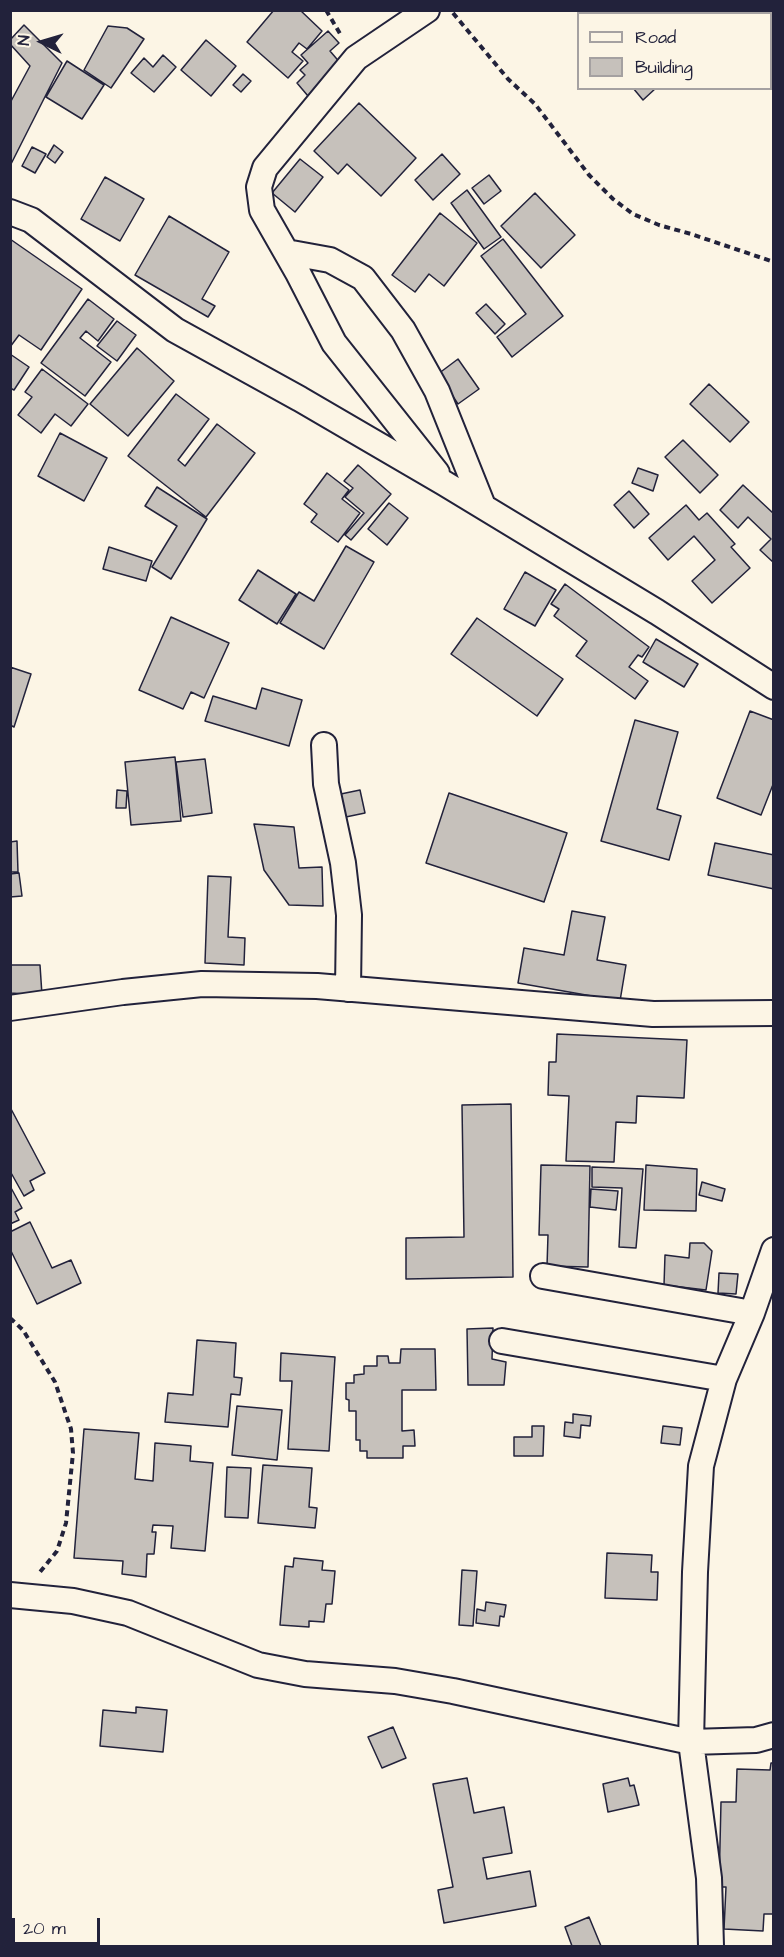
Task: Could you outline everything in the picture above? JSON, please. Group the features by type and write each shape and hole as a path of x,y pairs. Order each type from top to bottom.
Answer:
{"street":[{"path":"427,10 356,58 266,168 259,187 262,210 334,343 444,483"},
{"path":"10,212 31,220 175,330 300,399 483,506 657,612 774,687"},
{"path":"286,252 330,260 363,278 396,322 437,391 483,506"},
{"path":"324,745 326,784 343,863 349,915 348,989"},
{"path":"10,1008 123,992 202,984 317,986 653,1014 774,1013"},
{"path":"711,1947 709,1878 691,1742 700,1466 724,1378 762,1303 774,1250"},
{"path":"543,1276 762,1303"},
{"path":"502,1341 724,1378"},
{"path":"10,1595 73,1601 128,1613 258,1665 305,1674 395,1681 453,1691 691,1742 756,1740 774,1735"}],"path":[{"path":"450,10 508,79 535,104 589,175 613,199 633,214 659,225 774,262"},
{"path":"10,1318 23,1330 54,1382 71,1429 73,1453 66,1523 57,1551 39,1573"}],"building":[{"path":"274,10 300,10 322,31 307,49 299,43 292,52 303,61 288,78 247,42"},
{"path":"587,10 653,10 654,12 588,12"},
{"path":"24,25 62,63 10,166 10,103 30,66 10,44 10,40"},
{"path":"108,26 127,28 144,39 111,88 84,70"},
{"path":"328,31 339,43 330,51 342,65 308,96 297,83 305,75 300,70 308,63 301,55"},
{"path":"206,40 236,66 211,96 181,70"},
{"path":"163,55 176,67 154,92 131,73 144,58 153,67"},
{"path":"67,61 104,85 82,119 46,97"},
{"path":"243,74 251,81 241,92 233,85"},
{"path":"635,90 654,90 643,100"},
{"path":"359,103 416,158 381,196 347,164 338,174 314,151"},
{"path":"54,145 63,152 55,163 47,157"},
{"path":"32,147 46,154 35,173 22,166"},
{"path":"442,154 460,174 433,200 415,180"},
{"path":"300,159 323,177 295,212 272,193"},
{"path":"489,175 501,191 484,204 472,188"},
{"path":"105,177 144,199 120,241 81,219"},
{"path":"467,190 501,237 484,249 451,203"},
{"path":"535,193 575,235 541,268 501,226"},
{"path":"440,213 477,243 444,286 429,274 415,292 392,275"},
{"path":"169,216 229,252 202,299 215,306 208,317 135,275"},
{"path":"10,239 82,289 41,350 19,335 10,347"},
{"path":"503,239 563,316 512,357 497,337 526,314 481,256"},
{"path":"88,299 114,319 98,341 86,331 80,338 111,362 85,396 41,363"},
{"path":"486,304 505,324 495,334 476,313"},
{"path":"117,321 136,335 117,361 97,346"},
{"path":"137,348 174,381 128,436 90,404"},
{"path":"10,354 29,367 14,390 10,388"},
{"path":"458,359 479,389 458,404 438,374"},
{"path":"42,369 88,404 71,426 55,414 41,433 18,415 32,397 25,392"},
{"path":"709,384 749,422 730,442 690,404"},
{"path":"176,394 209,419 178,460 185,466 217,424 255,453 206,517 128,456"},
{"path":"60,433 107,458 84,501 38,476"},
{"path":"683,440 718,475 700,493 665,457"},
{"path":"358,465 391,494 351,540 345,535 364,513 345,497 353,488 344,481"},
{"path":"638,468 658,475 653,491 632,483"},
{"path":"327,473 349,490 342,499 360,513 338,542 311,522 317,514 304,504"},
{"path":"743,485 774,514 774,563 760,550 771,539 748,517 738,528 720,510"},
{"path":"157,487 207,519 171,579 152,567 177,526 145,506"},
{"path":"629,491 649,514 634,528 614,505"},
{"path":"389,503 408,518 387,545 368,529"},
{"path":"686,505 699,520 707,513 735,544 731,547 750,568 712,603 692,581 715,560 694,536 668,560 649,538"},
{"path":"346,546 374,562 324,649 280,623 299,592 314,601"},
{"path":"109,547 152,561 146,581 103,569"},
{"path":"258,570 296,594 277,624 239,600"},
{"path":"525,572 556,590 535,626 504,609"},
{"path":"565,584 649,647 642,657 638,655 629,667 648,681 635,699 576,656 587,641 554,616 559,609 551,604"},
{"path":"171,617 229,643 204,698 191,692 183,709 139,690"},
{"path":"477,618 563,679 537,716 451,654"},
{"path":"656,639 698,664 684,687 643,662"},
{"path":"10,667 31,674 14,727 10,725"},
{"path":"262,688 302,700 289,746 205,721 213,696 256,709"},
{"path":"750,711 774,720 774,782 761,815 717,798"},
{"path":"635,720 678,732 657,809 681,816 669,860 601,841"},
{"path":"175,757 181,821 131,825 125,762"},
{"path":"205,759 212,813 183,817 176,762"},
{"path":"117,790 127,791 126,808 116,808"},
{"path":"360,790 365,813 341,818 336,795"},
{"path":"449,793 567,833 544,902 426,863"},
{"path":"254,824 294,827 299,868 322,867 323,906 289,905 264,870"},
{"path":"17,841 18,872 10,872 10,842"},
{"path":"715,843 774,855 774,889 708,875"},
{"path":"19,873 22,896 10,897 10,874"},
{"path":"208,876 231,877 228,937 245,938 244,965 205,963"},
{"path":"572,911 605,917 597,960 626,965 620,1001 518,983 524,948 564,955"},
{"path":"10,965 40,965 42,995 10,993"},
{"path":"557,1034 687,1040 684,1098 637,1096 636,1123 616,1122 614,1162 566,1161 569,1096 548,1095 549,1062 556,1062"},
{"path":"511,1104 513,1277 406,1279 406,1238 464,1237 462,1105"},
{"path":"10,1107 45,1173 30,1181 34,1190 24,1196 10,1171"},
{"path":"541,1165 590,1166 588,1267 547,1266 548,1235 539,1235"},
{"path":"646,1165 697,1169 696,1211 644,1210"},
{"path":"592,1167 643,1169 636,1248 619,1247 622,1188 592,1187"},
{"path":"702,1182 725,1189 722,1201 699,1195"},
{"path":"10,1186 22,1208 15,1212 19,1220 10,1224"},
{"path":"591,1189 618,1191 616,1210 590,1207"},
{"path":"30,1222 52,1268 71,1260 81,1283 37,1304 10,1249 10,1232"},
{"path":"690,1243 704,1243 712,1251 706,1290 664,1285 665,1255 689,1258"},
{"path":"719,1273 738,1274 736,1294 718,1293"},
{"path":"493,1328 492,1359 506,1362 504,1385 468,1385 467,1329"},
{"path":"197,1340 236,1343 234,1377 242,1378 240,1395 231,1394 228,1427 165,1422 168,1393 193,1395"},
{"path":"401,1349 435,1349 436,1390 402,1390 402,1431 414,1430 415,1446 403,1446 403,1458 367,1458 367,1451 360,1451 360,1440 356,1440 356,1411 349,1411 346,1383 354,1383 354,1375 364,1374 364,1366 377,1366 377,1356 388,1356 389,1363 400,1363"},
{"path":"281,1353 335,1357 329,1451 288,1449 292,1381 280,1381"},
{"path":"237,1406 282,1410 277,1460 232,1455"},
{"path":"573,1414 591,1416 590,1426 581,1425 580,1438 564,1436 565,1422 573,1423"},
{"path":"532,1426 544,1426 543,1456 514,1456 514,1437 532,1437"},
{"path":"663,1426 682,1428 680,1445 661,1443"},
{"path":"84,1429 139,1433 135,1479 153,1481 155,1443 191,1446 190,1461 213,1463 205,1551 171,1548 173,1526 153,1525 152,1532 156,1532 154,1554 147,1554 146,1577 122,1574 123,1561 74,1558"},
{"path":"263,1465 312,1468 309,1507 317,1508 315,1528 258,1523"},
{"path":"227,1467 251,1468 248,1518 225,1517"},
{"path":"607,1553 652,1555 651,1572 658,1572 657,1600 605,1598"},
{"path":"294,1558 323,1561 322,1570 335,1571 332,1604 326,1604 324,1622 309,1621 309,1627 280,1625 285,1566 293,1567"},
{"path":"462,1570 477,1571 473,1626 459,1625"},
{"path":"486,1602 506,1605 504,1617 500,1616 499,1626 476,1623 477,1609 485,1611"},
{"path":"136,1707 167,1710 163,1752 100,1746 103,1710 136,1713"},
{"path":"393,1727 406,1758 382,1768 368,1737"},
{"path":"771,1763 774,1763 774,1914 764,1914 763,1931 724,1929 726,1887 719,1887 721,1802 736,1802 737,1769 770,1770"},
{"path":"467,1778 474,1813 504,1807 512,1853 483,1858 487,1879 530,1871 536,1906 444,1923 438,1890 453,1887 433,1784"},
{"path":"628,1778 630,1786 634,1785 639,1805 608,1812 603,1784"},
{"path":"589,1917 601,1946 572,1946 565,1927"}]}
